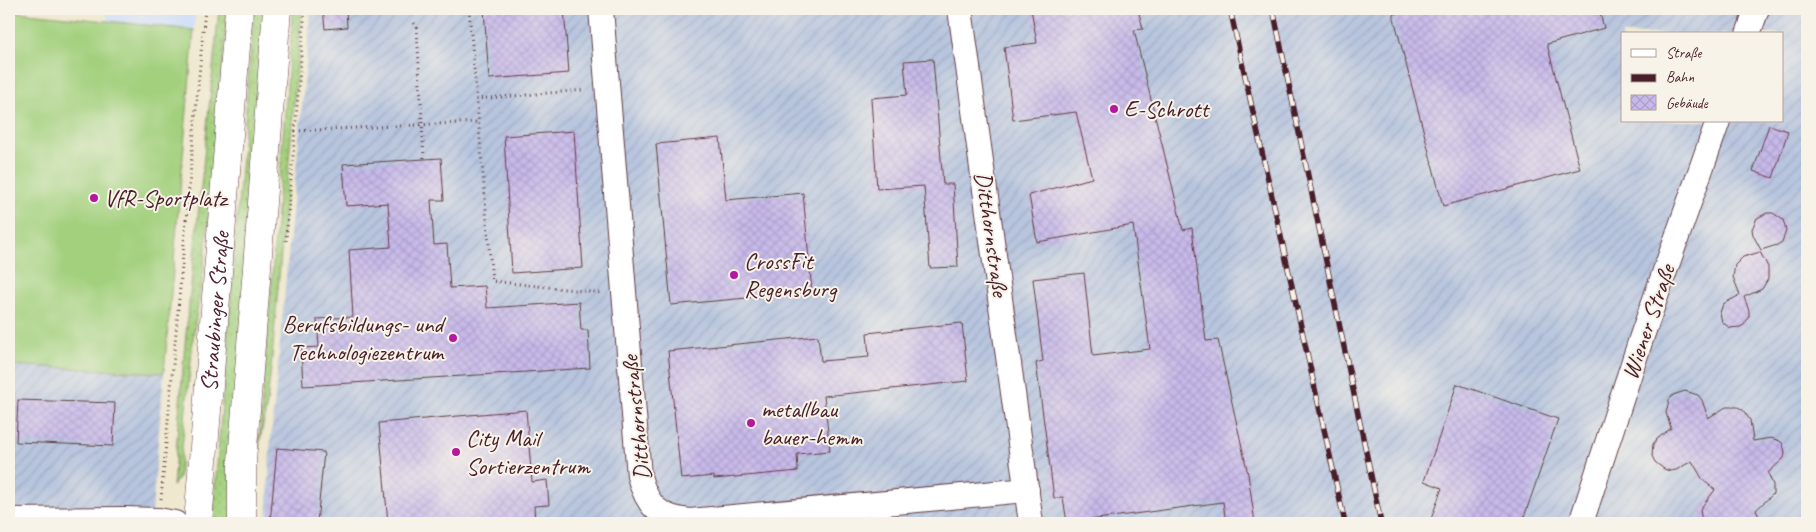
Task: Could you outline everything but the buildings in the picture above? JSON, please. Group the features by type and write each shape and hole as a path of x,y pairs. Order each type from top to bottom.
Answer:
{"main road":[{"name":"Straubinger Straße","path":"198,523 239,9"},
{"name":"Straubinger Straße","path":"242,523 242,461 277,9"}],"street":[{"name":"Ditthornstraße","path":"602,9 639,476 643,492 650,503 660,512 674,520 690,521 1027,490"},
{"name":"Ditthornstraße","path":"960,9 1031,523"},
{"path":"1749,32 1757,9"},
{"name":"Wiener Straße","path":"1581,523 1643,333 1718,122"},
{"path":"9,520 167,522"}],"path":[{"path":"167,522 206,9"},
{"path":"469,9 492,281 625,295"},
{"path":"414,23 417,28 424,159"},
{"path":"476,98 608,88"},
{"path":"295,131 478,122"}],"shaded area":[{"path":"107,9 196,9 194,30 107,21"},
{"path":"311,9 1807,9 1807,523 267,523 270,449"},
{"path":"9,365 164,373 151,523 9,523"}],"green space":[{"path":"219,9 228,9 204,268 194,330 179,477 173,486 185,344"},
{"path":"254,9 265,9 231,523 221,523 213,515"},
{"path":"293,9 302,9 272,358 267,403 258,452"},
{"name":"VfR-Sportplatz","path":"9,11 194,30 164,373 9,365"}],"railway":[{"path":"1230,9 1345,523"},
{"path":"1273,9 1381,523"}],"place":[{"name":"E-Schrott","path":"1114,109"},
{"name":"VfR-Sportplatz","path":"94,198"},
{"name":"CrossFit Regensburg","path":"734,275"},
{"name":"Berufsbildungs- und Technologiezentrum","path":"453,338"},
{"name":"metallbau bauer-hemm","path":"751,423"},
{"name":"City Mail Sortierzentrum","path":"456,452"}]}
